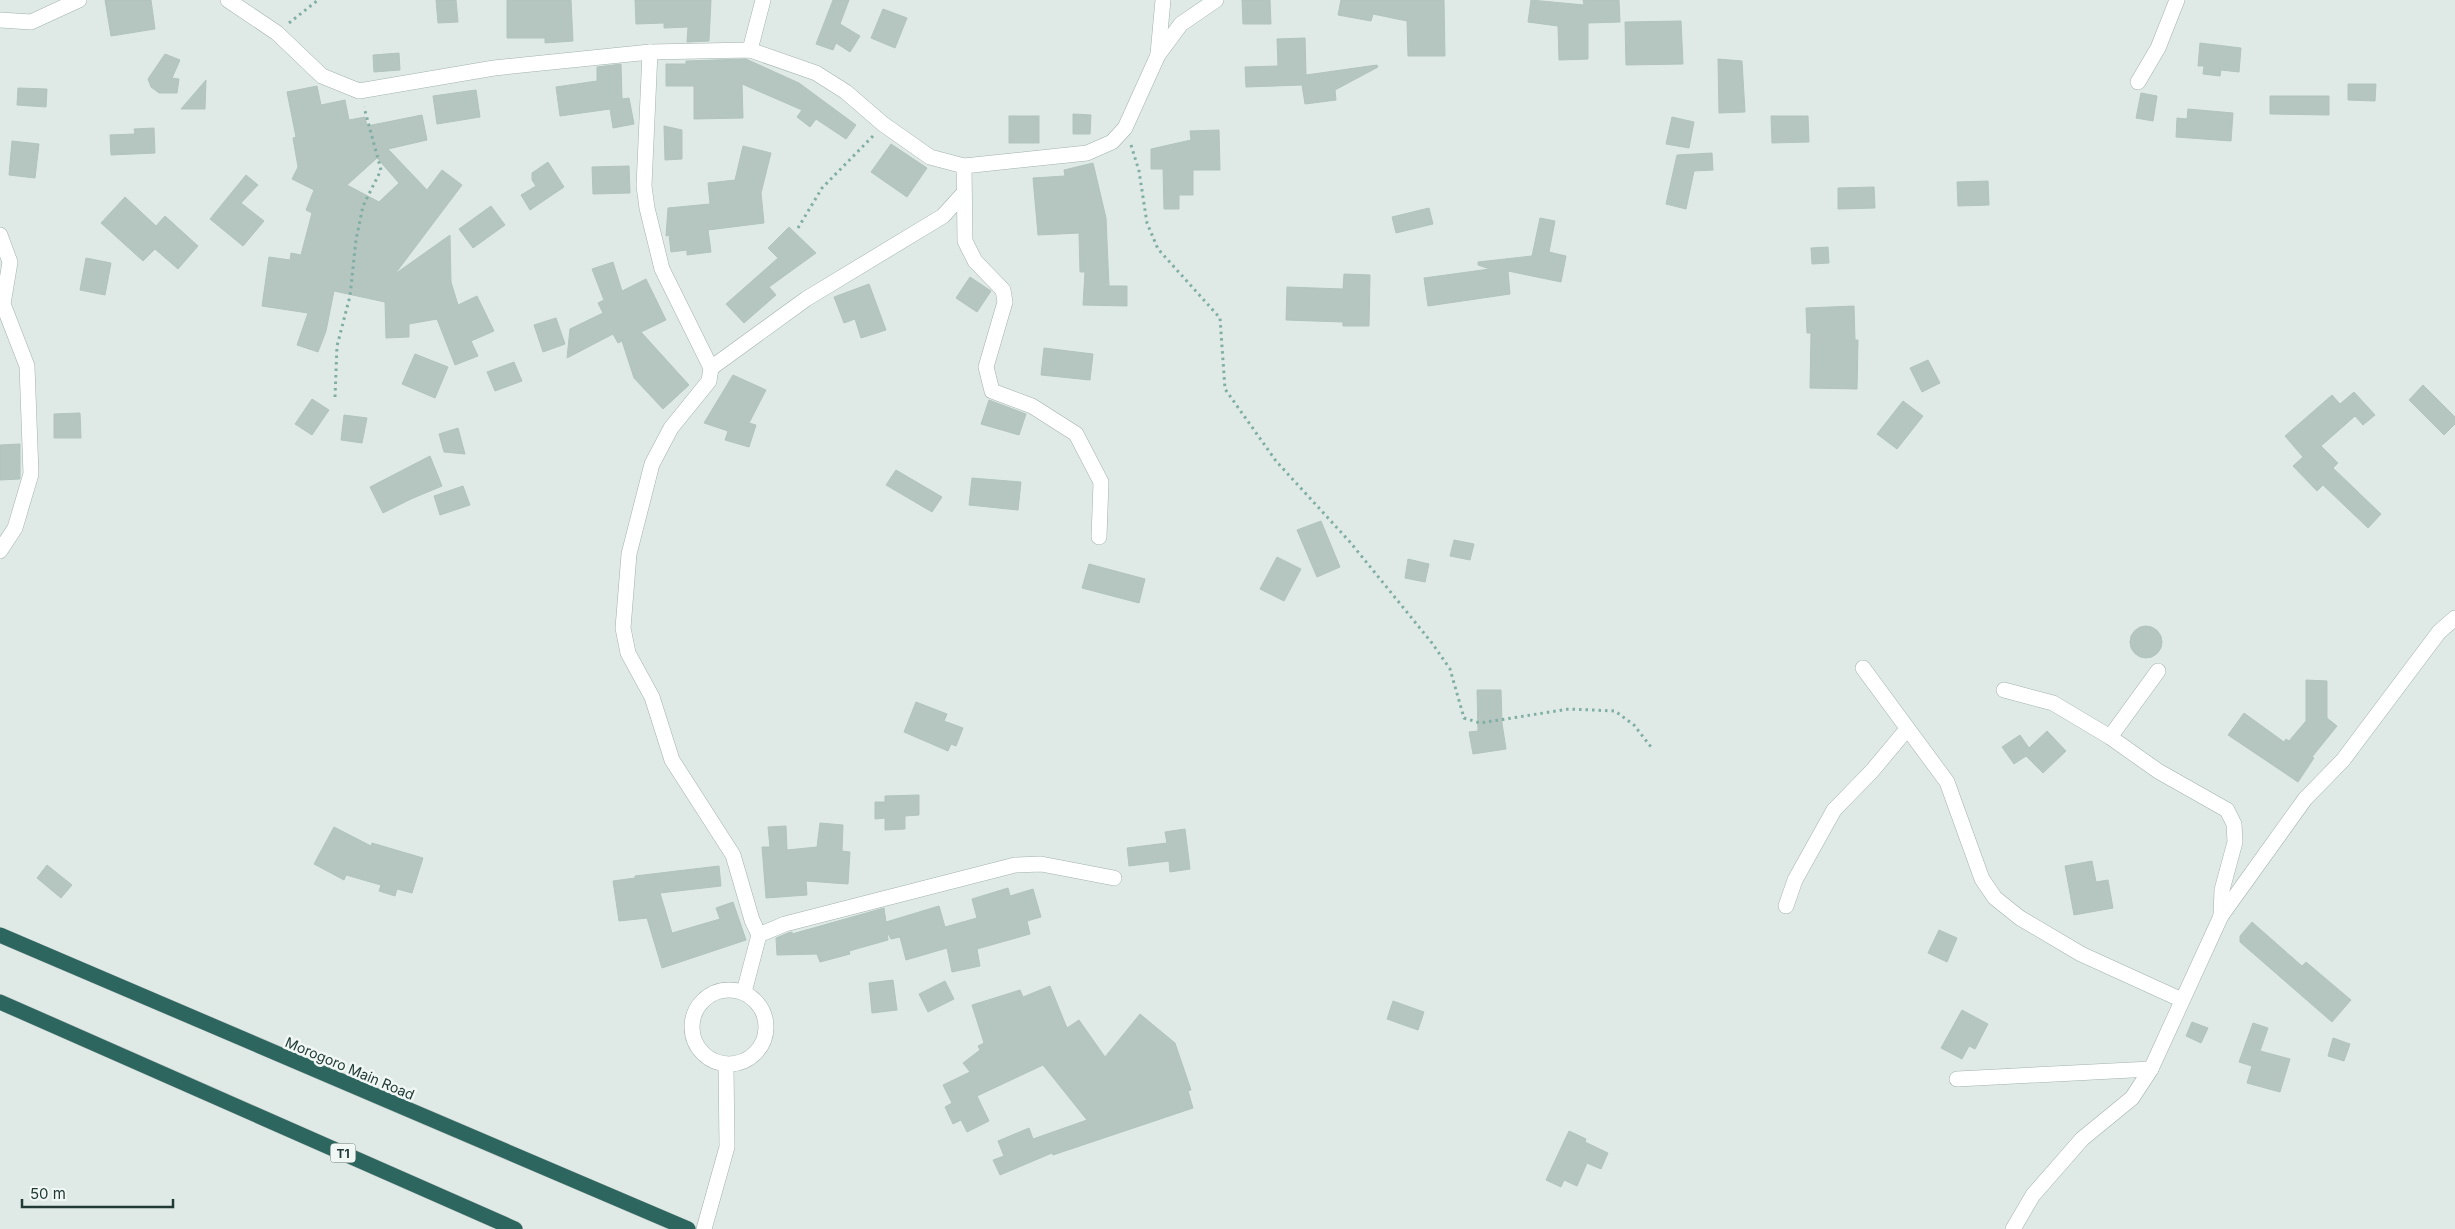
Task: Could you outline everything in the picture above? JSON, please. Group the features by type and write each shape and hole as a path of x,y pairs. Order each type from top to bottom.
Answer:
{"highway":[{"name":"Morogoro Main Road","path":"0,935 688,1229"},
{"name":"T1","path":"0,1002 515,1229"}],"street":[{"path":"0,20 31,22 79,0"},
{"path":"228,0 277,32 322,76 359,91 494,68 650,52 750,50 816,73 846,92 883,124 930,157 964,166 1087,153 1112,142 1125,128 1158,55 1181,24 1216,0"},
{"path":"750,50 763,0"},
{"path":"1158,55 1163,0"},
{"path":"2138,82 2158,48 2177,0"},
{"path":"650,52 644,186 647,208 662,269 711,368 709,381 671,428 652,464 629,554 623,628 628,653 652,697 672,760 733,855 752,920 759,935 744,992"},
{"path":"964,166 966,242 975,262 1004,290 1005,302 986,367 992,391 1032,406 1076,434 1101,482 1099,537"},
{"path":"711,368 806,299 943,216 964,194"},
{"path":"0,235 10,262 3,304 27,366 31,474 15,528 0,550"},
{"path":"2013,1229 2033,1195 2082,1139 2132,1098 2151,1069 2221,916 2305,799 2343,760 2439,632 2455,618"},
{"path":"1863,668 1947,782 1982,879 1994,898 2020,918 2080,954 2182,1000"},
{"path":"2110,737 2158,671"},
{"path":"2004,690 2053,703 2110,737 2158,771 2227,810 2234,824 2235,842 2222,890 2221,916"},
{"path":"1786,906 1795,880 1834,810 1872,771 1907,729"},
{"path":"759,935 785,924 1016,865 1042,864 1114,878"},
{"path":"734,989 744,992 761,1005 768,1026 763,1047 747,1061 726,1065 715,1062 698,1049 691,1028 692,1018 697,1008 712,993 734,989"},
{"path":"704,1229 727,1147 726,1065"},
{"path":"1957,1079 2151,1069"}],"path":[{"path":"277,32 318,0"},
{"path":"335,398 336,346 350,296 356,240 364,206 381,170 359,91"},
{"path":"798,228 822,188 883,124"},
{"path":"1125,128 1139,172 1147,223 1158,250 1220,318 1225,389 1276,461 1350,542 1432,643 1450,669 1464,718 1480,723 1570,709 1615,711 1634,725 1651,747"}],"building":[{"path":"105,0 151,0 155,29 111,36"},
{"path":"436,0 456,0 458,22 438,23"},
{"path":"507,0 571,0 573,41 545,43 545,38 507,38"},
{"path":"635,0 711,0 709,41 687,42 688,27 664,28 664,23 636,24"},
{"path":"833,0 849,0 840,24 860,36 850,52 836,43 833,50 816,44"},
{"path":"1242,0 1270,0 1271,24 1243,24"},
{"path":"1341,0 1444,0 1445,56 1408,56 1407,21 1373,14 1371,21 1338,15"},
{"path":"1531,0 1584,5 1583,0 1619,0 1620,22 1588,23 1588,59 1559,60 1558,26 1528,22"},
{"path":"883,9 907,18 895,48 871,38"},
{"path":"1681,21 1683,64 1626,65 1625,22"},
{"path":"1305,38 1306,75 1377,65 1378,67 1335,90 1336,100 1305,104 1302,85 1246,87 1245,67 1278,66 1277,39"},
{"path":"2200,43 2241,48 2239,72 2221,70 2220,76 2203,74 2204,66 2198,66"},
{"path":"399,53 400,70 374,72 373,55"},
{"path":"165,54 180,60 172,78 179,79 177,93 159,93 151,87 148,79"},
{"path":"746,59 799,83 856,125 846,139 816,119 810,127 797,117 802,110 742,84 743,118 694,119 694,86 666,86 666,64 686,64 686,61"},
{"path":"1718,59 1742,61 1745,112 1719,113"},
{"path":"621,64 622,99 629,98 634,124 613,128 610,109 560,116 556,87 597,81 597,67"},
{"path":"206,80 205,109 181,109"},
{"path":"2348,84 2376,84 2375,101 2348,100"},
{"path":"317,86 321,105 345,100 349,120 365,117 367,126 422,115 427,140 388,149 427,190 442,170 462,185 395,274 450,235 451,282 458,305 477,296 494,331 471,341 478,356 455,365 437,319 409,324 409,337 386,338 385,302 334,291 326,331 318,352 297,345 308,313 262,306 269,257 290,260 291,253 301,255 312,213 306,210 314,190 292,179 298,167 293,138 296,137 287,92","holes":["377,158 399,183 379,202 347,185"]},
{"path":"18,88 47,89 46,107 17,105"},
{"path":"476,90 480,117 437,124 433,96"},
{"path":"2141,93 2157,96 2153,121 2136,118"},
{"path":"2270,96 2329,96 2329,115 2270,114"},
{"path":"2188,109 2233,113 2231,141 2176,137 2177,118 2187,119"},
{"path":"1073,114 1091,115 1090,134 1073,134"},
{"path":"1009,116 1039,116 1039,143 1009,143"},
{"path":"1771,116 1808,116 1809,142 1772,143"},
{"path":"1672,117 1694,122 1689,148 1666,144"},
{"path":"664,126 682,130 682,159 665,160"},
{"path":"154,128 155,153 111,155 110,135 135,134 134,129"},
{"path":"1219,130 1220,170 1193,170 1193,195 1179,195 1179,209 1164,209 1163,169 1151,169 1151,149 1191,140 1190,131"},
{"path":"12,141 39,144 35,178 9,175"},
{"path":"891,144 927,168 907,197 871,172"},
{"path":"743,146 771,153 761,193 764,223 708,230 711,252 687,255 687,250 671,252 669,235 666,236 668,208 710,204 708,183 735,180"},
{"path":"1712,153 1713,170 1694,171 1686,209 1666,204 1677,155"},
{"path":"548,162 564,187 530,210 521,195 536,186 532,180 532,173"},
{"path":"1093,163 1106,218 1109,286 1127,286 1127,306 1083,305 1085,272 1080,272 1079,233 1038,235 1033,178 1065,176 1064,170"},
{"path":"629,166 630,193 593,194 592,167"},
{"path":"246,175 258,185 241,203 264,221 243,246 210,219"},
{"path":"1988,181 1989,205 1958,206 1957,182"},
{"path":"1874,187 1875,208 1838,209 1838,188"},
{"path":"125,197 156,226 165,216 198,246 178,269 155,249 143,261 101,223"},
{"path":"491,206 505,225 473,248 459,229"},
{"path":"1429,208 1433,224 1396,233 1392,217"},
{"path":"1540,218 1555,221 1549,252 1566,256 1561,282 1508,271 1510,294 1428,306 1424,278 1490,269 1478,265 1478,262 1532,256"},
{"path":"789,227 816,253 769,287 776,295 744,323 726,304 778,258 768,248"},
{"path":"1828,247 1829,263 1812,264 1811,248"},
{"path":"86,258 111,263 105,295 80,290"},
{"path":"613,262 622,291 646,279 666,320 641,332 689,385 663,409 634,378 622,341 618,343 613,334 567,358 570,329 603,313 598,303 604,300 592,269"},
{"path":"1344,274 1370,275 1369,326 1343,326 1343,322 1286,320 1287,287 1343,289"},
{"path":"970,277 991,291 977,312 956,298"},
{"path":"869,284 886,330 861,338 855,319 844,323 834,297"},
{"path":"1854,306 1855,340 1858,340 1857,389 1810,388 1811,333 1807,333 1806,308"},
{"path":"556,318 565,344 543,352 534,325"},
{"path":"1044,348 1093,354 1090,380 1041,375"},
{"path":"415,354 448,367 435,398 402,384"},
{"path":"1928,360 1940,383 1922,392 1910,368"},
{"path":"514,362 522,381 495,391 487,372"},
{"path":"733,375 766,390 749,423 756,425 749,447 725,440 728,431 704,423"},
{"path":"2423,385 2455,417 2455,424 2444,435 2409,400"},
{"path":"2354,392 2375,415 2363,425 2355,416 2321,446 2338,463 2333,468 2381,514 2368,528 2323,485 2317,491 2293,466 2303,457 2285,436 2332,395 2340,404"},
{"path":"312,399 329,410 312,435 295,424"},
{"path":"989,400 1026,414 1019,435 981,424"},
{"path":"1903,401 1923,416 1897,449 1877,434"},
{"path":"80,413 81,438 54,438 54,414"},
{"path":"344,415 367,418 362,443 341,440"},
{"path":"458,428 465,454 444,452 439,434"},
{"path":"20,444 20,479 0,480 0,445"},
{"path":"430,456 442,486 383,513 370,487"},
{"path":"896,470 942,497 932,512 886,485"},
{"path":"972,478 1021,482 1018,510 969,505"},
{"path":"463,486 470,505 440,515 434,496"},
{"path":"1321,521 1340,567 1317,577 1297,530"},
{"path":"1454,540 1474,544 1470,560 1450,556"},
{"path":"1277,557 1301,569 1284,601 1260,589"},
{"path":"1408,559 1429,564 1425,582 1405,578"},
{"path":"1089,564 1145,579 1139,603 1082,588"},
{"path":"2146,626 2152,627 2157,631 2161,636 2161,648 2157,653 2152,657 2146,658 2140,657 2135,653 2131,648 2130,642 2131,636 2135,631 2140,627"},
{"path":"2306,680 2327,681 2327,718 2337,726 2312,757 2314,758 2298,782 2228,735 2244,713 2284,742 2286,739 2289,741 2306,721"},
{"path":"1477,690 1501,690 1502,723 1506,749 1473,754 1469,732 1478,731"},
{"path":"916,702 947,714 944,721 963,728 956,746 951,744 948,751 904,732"},
{"path":"2047,731 2066,751 2043,773 2026,756 2014,764 2002,747 2020,735 2029,748"},
{"path":"919,795 919,815 905,816 905,829 885,830 885,818 875,819 875,802 885,802 885,796"},
{"path":"820,823 843,825 842,851 850,852 848,884 806,881 807,895 766,898 762,847 770,847 768,827 786,826 787,850 817,847"},
{"path":"334,827 371,846 372,843 423,858 412,893 397,889 395,896 379,891 381,885 346,875 344,880 314,864"},
{"path":"1185,829 1190,869 1170,872 1169,861 1129,866 1127,848 1167,843 1165,832"},
{"path":"2092,861 2096,882 2108,880 2113,908 2074,915 2065,866"},
{"path":"47,865 72,885 61,898 37,878"},
{"path":"719,866 721,886 660,893 672,933 720,919 716,908 733,902 746,940 662,968 647,918 619,921 613,881 635,878 635,876"},
{"path":"1008,888 1010,896 1033,889 1041,917 1027,921 1030,934 977,949 980,966 952,972 947,948 906,960 900,937 891,939 887,932 888,940 849,951 850,954 820,962 817,954 777,955 776,938 788,933 792,932 792,934 884,908 886,922 939,906 945,927 977,918 972,899"},
{"path":"2252,922 2302,966 2306,962 2351,1000 2332,1022 2240,942 2240,936"},
{"path":"1939,930 1957,938 1947,962 1928,953"},
{"path":"893,980 897,1010 872,1013 869,983"},
{"path":"945,981 954,999 928,1012 919,994"},
{"path":"1050,986 1067,1028 1079,1020 1105,1057 1140,1014 1175,1043 1191,1090 1188,1091 1193,1108 1053,1155 1052,1153 1000,1175 993,1160 1004,1156 998,1141 1029,1128 1033,1139 1087,1120 1043,1065 977,1096 989,1121 967,1132 961,1120 953,1124 945,1107 952,1103 943,1085 970,1072 963,1063 980,1050 978,1046 984,1043 972,1005 1020,990 1023,997"},
{"path":"1393,1001 1424,1012 1418,1030 1387,1019"},
{"path":"1962,1010 1988,1024 1975,1049 1969,1046 1962,1059 1941,1048"},
{"path":"2192,1022 2208,1028 2201,1043 2186,1036"},
{"path":"2253,1023 2268,1028 2260,1051 2290,1059 2280,1092 2247,1083 2252,1066 2239,1062"},
{"path":"2333,1038 2350,1044 2344,1061 2328,1056"},
{"path":"1569,1131 1586,1139 1585,1142 1608,1153 1601,1169 1587,1163 1577,1186 1564,1180 1561,1187 1546,1180"}]}
